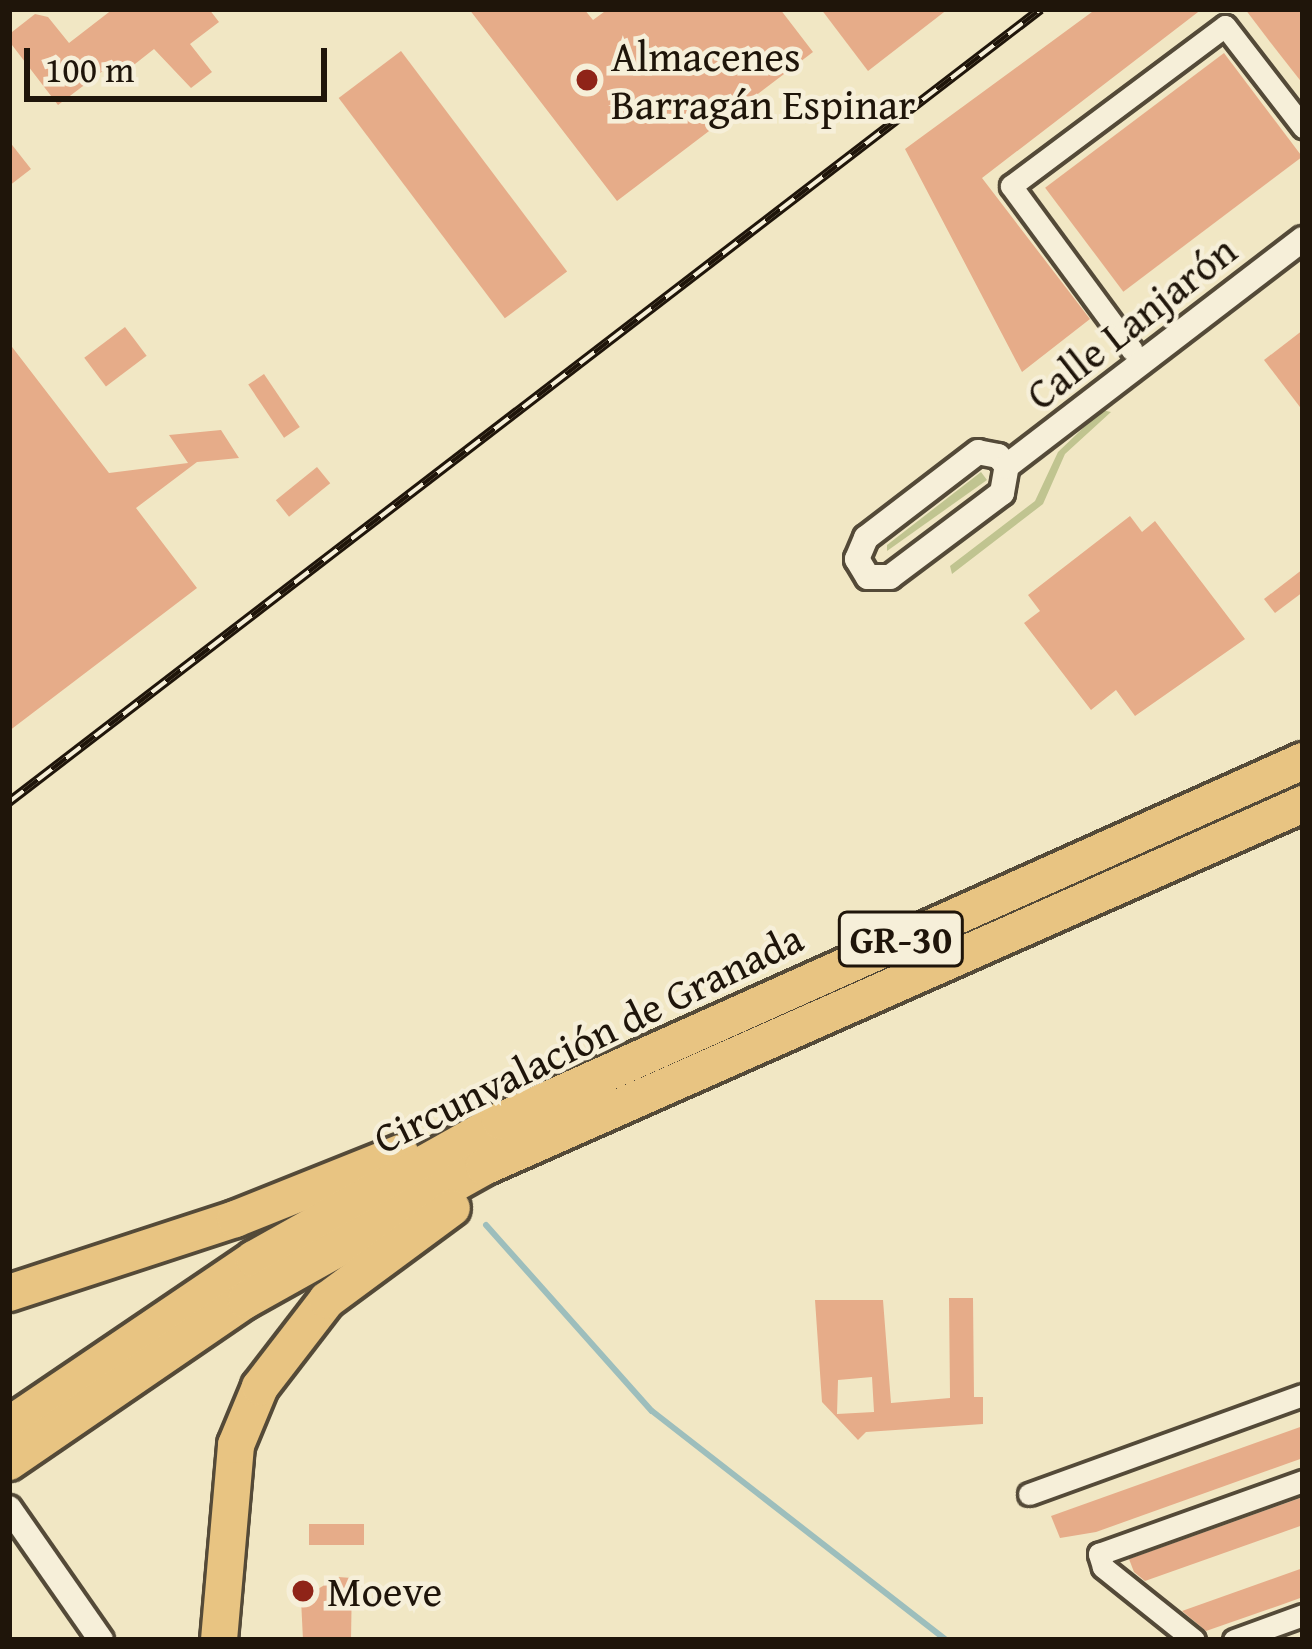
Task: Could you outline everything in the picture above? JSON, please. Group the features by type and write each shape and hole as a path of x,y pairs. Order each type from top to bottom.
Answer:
{"highway":[{"name":"Circunvalación de Granada","path":"9,1425 254,1259 500,1121 1303,760"},
{"name":"Circunvalación de Granada","path":"9,1462 322,1254 484,1167 1303,804"},
{"path":"219,1640 236,1445 260,1388 327,1300 455,1206 686,1091 728,1055"},
{"path":"9,1293 235,1219 455,1129 500,1121"}],"street":[{"name":"Calle Lanjarón","path":"1132,350 1011,186 1225,26 1303,127"},
{"name":"Calle Lanjarón","path":"1003,461 978,452 866,538 857,559 868,577 890,577 1002,493 1003,461 1132,350 1303,220"},
{"name":"Calle Lanjarón","path":"1003,461 1303,238"},
{"path":"1029,1494 1303,1395"},
{"path":"1194,1640 1103,1567 1099,1555 1303,1481"},
{"path":"16,1518 101,1640"},
{"path":"1234,1640 1303,1615"}],"green space":[{"path":"1102,410 1111,412 1065,454 1043,504 952,574 950,566 1035,501 1058,452"},
{"path":"981,472 987,480 887,551 887,545"}],"building":[{"path":"113,9 209,9 219,22 190,44 212,72 191,88 154,49 121,75 112,64 58,105 12,45 12,32 35,14 48,17 69,43"},
{"path":"469,9 584,9 593,20 608,9 780,9 813,52 617,201"},
{"path":"821,9 948,9 868,71"},
{"path":"1096,9 1202,9 982,178 1090,319 1022,372 905,149"},
{"path":"1245,9 1303,9 1303,84 1274,47"},
{"path":"401,51 567,271 505,318 339,98"},
{"path":"1224,53 1302,157 1123,292 1045,188"},
{"path":"9,141 31,169 9,186"},
{"path":"125,327 147,356 106,386 84,358"},
{"path":"1303,330 1303,411 1264,360"},
{"path":"9,343 109,473 188,463 169,435 221,430 239,458 197,462 136,508 197,588 9,731"},
{"path":"264,374 300,427 284,438 248,385"},
{"path":"317,467 330,483 289,517 276,500"},
{"path":"1130,516 1142,532 1155,521 1245,639 1135,716 1116,690 1091,710 1024,623 1040,611 1028,595"},
{"path":"1303,569 1303,592 1275,613 1264,599"},
{"path":"949,1298 973,1298 974,1397 983,1397 983,1424 866,1432 858,1440 822,1402 815,1300 883,1300 891,1403 950,1398","holes":["872,1377 874,1412 837,1414 838,1380"]},
{"path":"1303,1426 1303,1458 1096,1532 1060,1538 1051,1516"},
{"path":"1303,1497 1303,1525 1145,1581 1134,1572 1129,1559"},
{"path":"309,1524 364,1524 364,1545 309,1545"},
{"path":"1303,1568 1303,1597 1278,1606 1206,1631 1182,1611"},
{"path":"338,1577 352,1578 351,1640 303,1640 301,1599"}],"waterway":[{"path":"486,1225 652,1411 946,1640"}],"railway":[{"path":"9,802 1041,9"}],"place":[{"name":"Almacenes Barragán Espinar","path":"587,80"},
{"name":"Moeve","path":"303,1591"}]}
